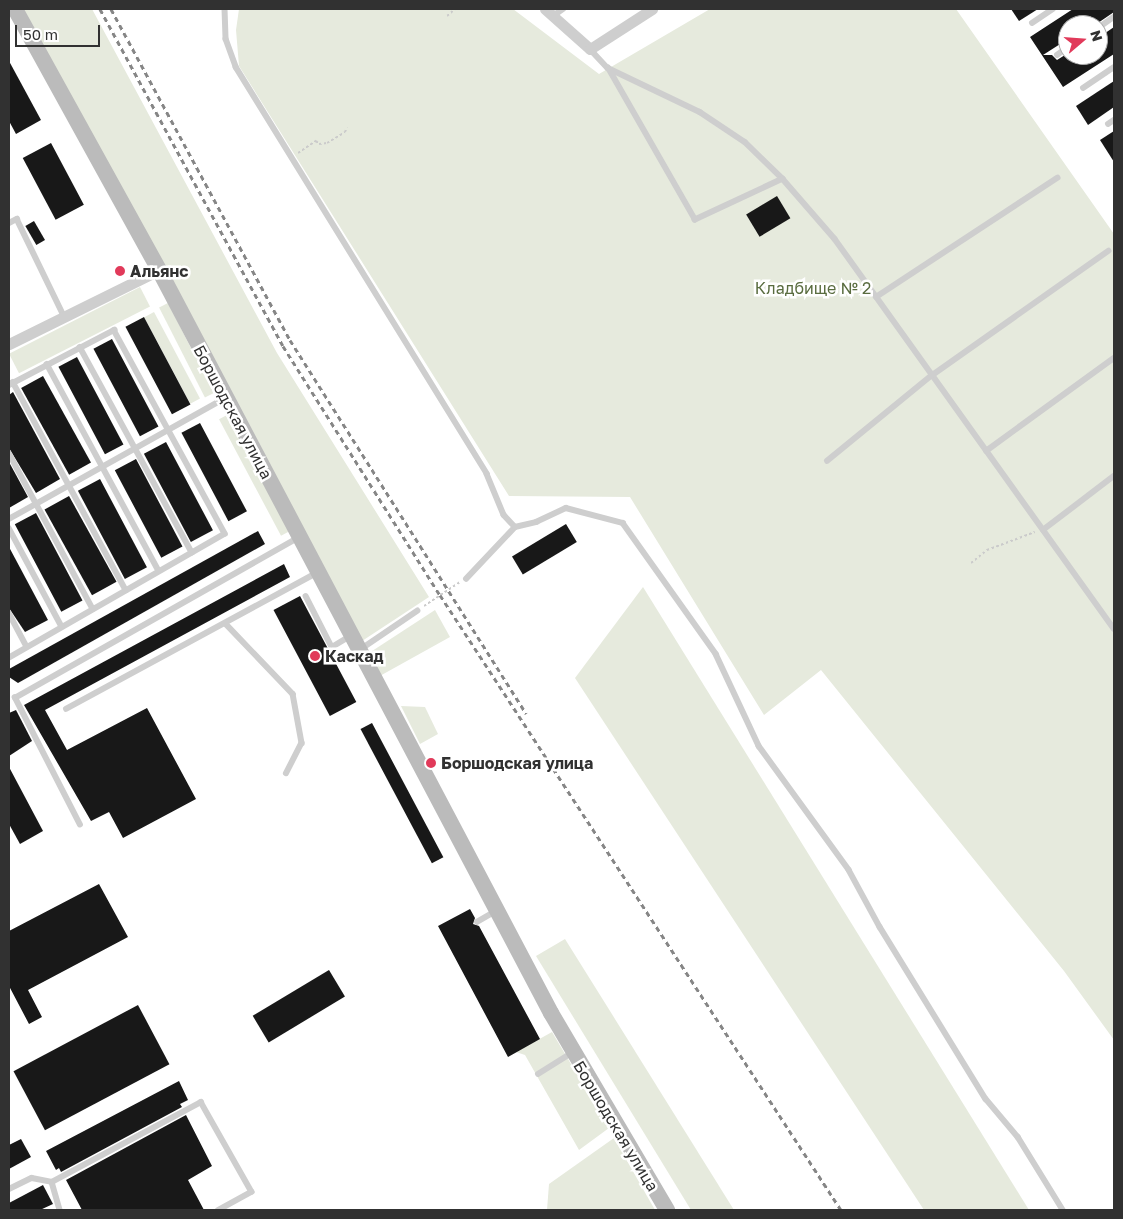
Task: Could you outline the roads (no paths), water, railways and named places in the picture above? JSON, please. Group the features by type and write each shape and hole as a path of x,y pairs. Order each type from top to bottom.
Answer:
{"street":[{"name":"Боршодская улица","path":"15,9 159,270 496,912 573,1053 667,1210"},
{"path":"554,11 590,49 652,9"},
{"path":"9,344 159,270"}],"lane":[{"path":"225,9 226,39 236,67 487,474 504,515 515,527"},
{"path":"1032,23 1054,9"},
{"path":"590,49 608,68 695,220 783,179"},
{"path":"1083,88 1114,67"},
{"path":"608,68 700,112 744,142 783,179 835,238 931,376 1114,628"},
{"path":"1108,124 1114,120"},
{"path":"876,297 1057,178"},
{"path":"9,224 16,219 64,316"},
{"path":"827,461 931,376 1108,252"},
{"path":"9,658 225,534 114,330 11,384 126,590"},
{"path":"80,348 192,552"},
{"path":"986,451 1114,358"},
{"path":"47,364 159,571"},
{"path":"9,519 226,398"},
{"path":"9,453 93,609"},
{"path":"1043,530 1114,476"},
{"path":"466,578 515,527 536,522 566,508 623,522 716,654 759,746 849,870 880,927 986,1099 1018,1137 1063,1210"},
{"path":"9,528 62,627"},
{"path":"80,825 15,698 299,537"},
{"path":"66,709 226,624 318,572"},
{"path":"306,596 332,647 351,636"},
{"path":"359,651 417,611"},
{"path":"9,613 27,647"},
{"path":"226,624 293,694 302,743 287,773"},
{"path":"477,922 496,912"},
{"path":"538,1074 573,1053"},
{"path":"9,1189 32,1178 52,1182 201,1102 252,1192 219,1210"},
{"path":"52,1182 60,1210"}],"railway":[{"path":"100,9 283,346 440,595 841,1210"},
{"path":"111,9 290,340 526,714"}],"place":[{"name":"Альянс","path":"120,271"},
{"name":"Каскад","path":"315,656"},
{"name":"Боршодская улица","path":"431,763"}],"park label":[{"name":"Кладбище № 2","path":"813,288"}]}
